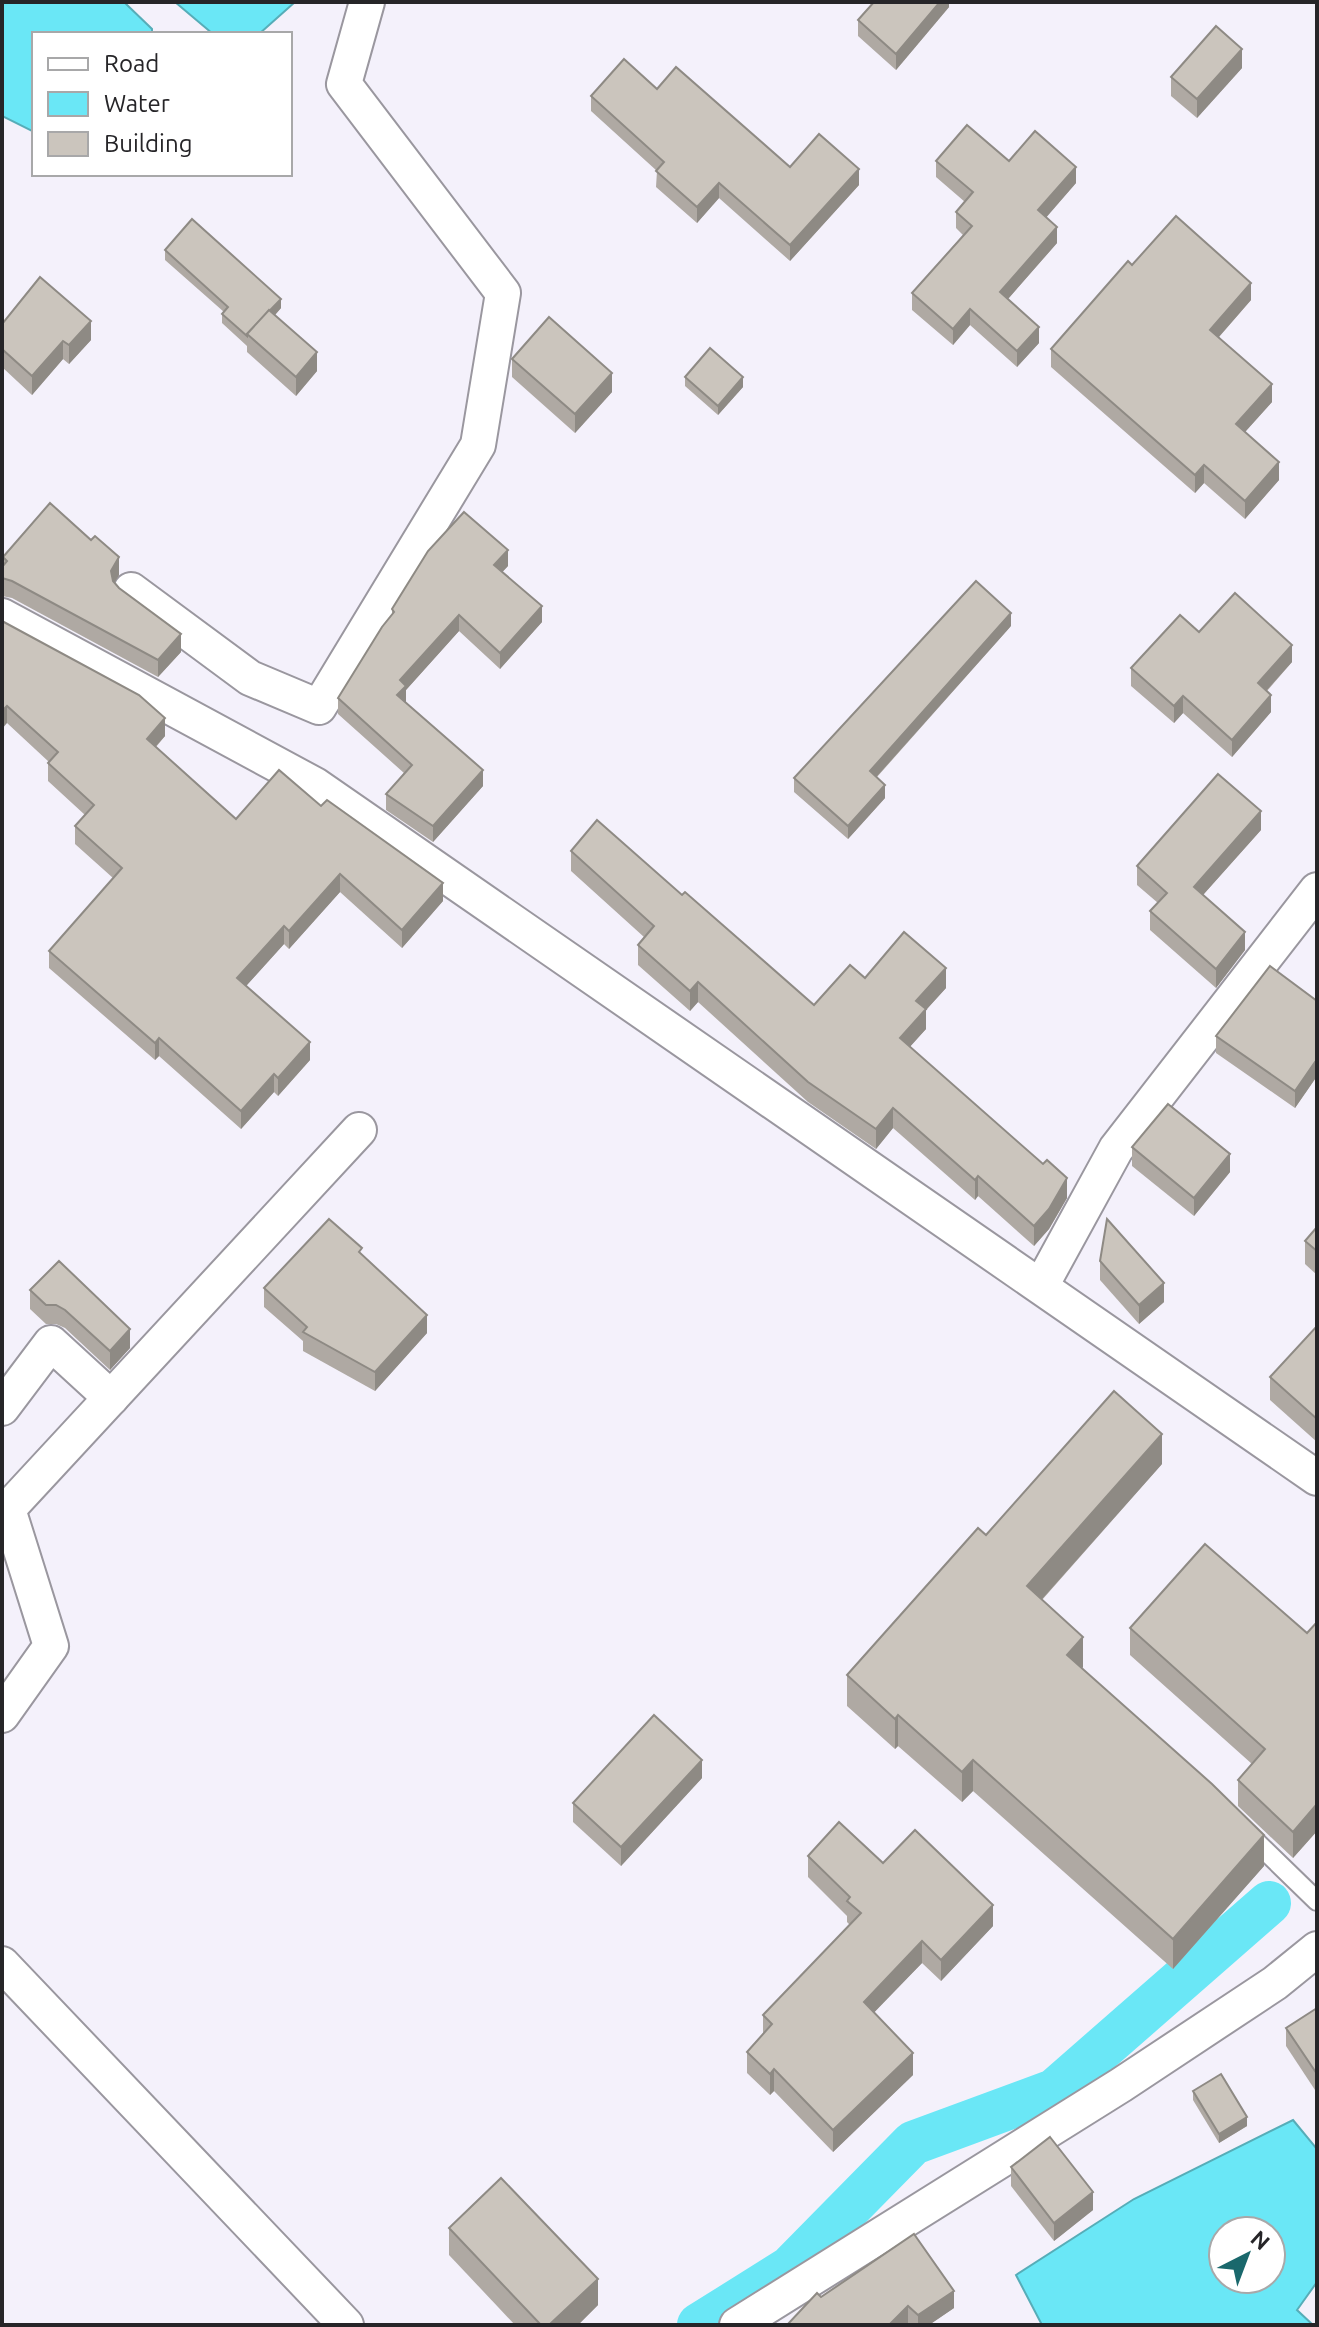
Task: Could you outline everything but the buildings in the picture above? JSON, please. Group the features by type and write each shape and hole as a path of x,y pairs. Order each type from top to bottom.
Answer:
{"street":[{"path":"131,590 250,678 319,707 478,445 503,293 344,84 367,2"},
{"path":"2,616 315,785 1317,1478"},
{"path":"1041,1286 1116,1149 1317,890"},
{"path":"2,1715 51,1646 8,1509 359,1130"},
{"path":"2,1408 51,1343 111,1398"},
{"path":"737,2325 1121,2085 1275,1983 1317,1949"},
{"path":"2,1964 346,2325"}],"lane":[{"path":"1239,1824 1317,1901"}],"water":[{"path":"2,2 124,2 152,29 152,32 32,32 32,131 2,116"},
{"path":"175,2 295,2 261,32 211,32"},
{"path":"1293,2120 1317,2149 1317,2282 1297,2310 1313,2325 1042,2325 1016,2275 1134,2199"}],"waterway":[{"path":"699,2325 790,2268 913,2143 1054,2091 1269,1903"}]}
